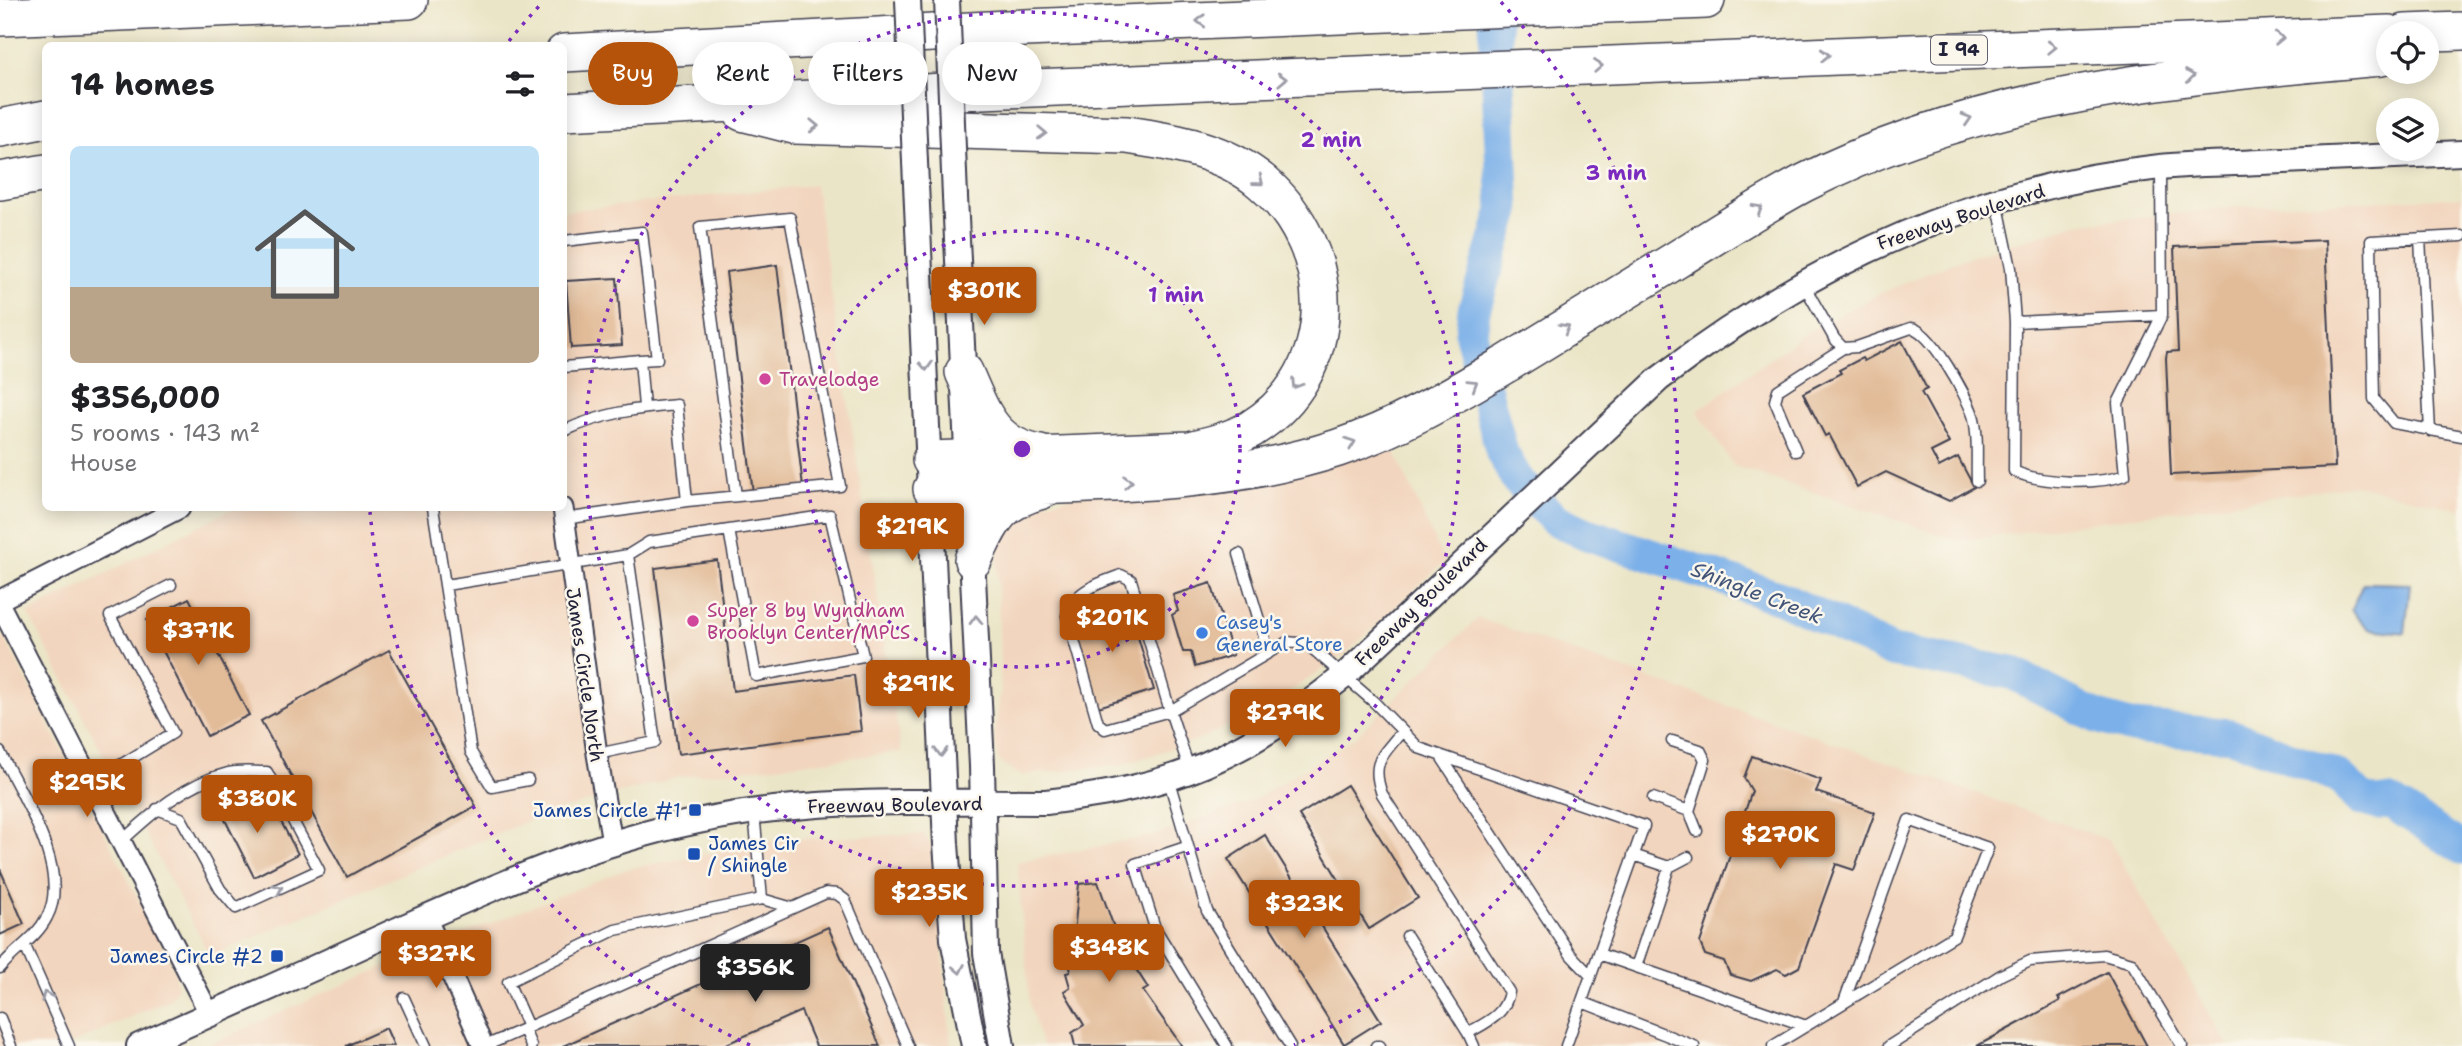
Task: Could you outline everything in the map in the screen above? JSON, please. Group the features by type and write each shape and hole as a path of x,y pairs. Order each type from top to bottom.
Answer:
{"highway":[{"path":"0,17 409,0"},
{"path":"567,53 1025,28 1706,0"},
{"path":"2439,32 2462,31"},
{"name":"I 94","path":"794,98 2376,35"},
{"path":"2439,52 2462,50"},
{"path":"931,474 1059,471 1173,480 1273,466 1368,437 1439,405 1777,198 1839,167 1923,133 1991,112 2078,93 2234,70 2376,57"},
{"name":"I 94","path":"567,112 692,103"},
{"path":"712,105 794,125 1127,135 1190,146 1229,161 1269,188 1301,230 1310,248 1322,304 1316,342 1292,392 1250,429 1216,444 1059,471 1005,505 990,525 973,560"},
{"path":"0,128 42,120"},
{"path":"0,181 42,174"},
{"path":"964,372 979,407 1004,440 1059,471"}],"street":[{"path":"908,0 944,804 953,939 974,1046"},
{"path":"947,0 983,803 986,953 1002,1046"},
{"name":"Freeway Boulevard","path":"139,1046 426,917 558,861 612,842 700,820 754,811 809,806 1058,801 1129,791 1180,777 1251,744 1344,676 1558,471 1659,379 1706,342 1802,282 1891,237 1997,201 2092,178 2161,167 2462,153"},
{"path":"174,511 0,602 210,1015"},
{"name":"James Circle North","path":"563,513 612,842"},
{"path":"426,917 484,1046"}],"lane":[{"path":"1997,201 2011,268 2014,322 2014,471 2029,479 2109,481 2125,475 2118,402 2162,315 2161,167"},
{"path":"563,513 840,486 790,218 700,227 736,496"},
{"path":"567,241 642,232 657,359 567,367"},
{"path":"2462,236 2371,241 2374,399 2394,423 2462,436"},
{"path":"2420,239 2430,431"},
{"path":"1802,282 1834,338 1843,348"},
{"path":"2014,322 2162,315"},
{"path":"1796,451 1775,401 1778,390 1843,348 1857,347 1910,328 1919,329 1931,340 1973,415 1977,481"},
{"path":"640,360 644,407"},
{"path":"567,430 591,418 644,407 677,405 687,501"},
{"path":"434,511 471,752 492,787 528,780"},
{"path":"446,585 628,555 649,542 729,530 830,515 863,656 756,676 729,530"},
{"path":"1239,554 1269,653"},
{"path":"597,754 655,742 628,555"},
{"path":"1290,1046 1207,911 1186,847 1180,777 1170,711 1131,580 1121,575 1091,585 1070,607 1067,616 1098,723 1105,729 1170,711 1287,642 1307,644 1419,748 1644,826 1566,1046"},
{"path":"90,783 173,733 110,616 170,585"},
{"path":"1402,731 1376,765 1382,794 1509,992 1507,1005 1498,1015 1468,1033"},
{"path":"1671,741 1700,750 1705,760 1689,811 1697,831"},
{"path":"0,752 38,826 56,880 48,916 25,946 0,968"},
{"path":"1440,755 1571,955 1591,976"},
{"path":"122,841 157,809 179,794 229,772 267,772 319,870 236,908 220,889 181,818 157,809"},
{"path":"1653,799 1689,811"},
{"path":"754,811 762,899"},
{"path":"1773,1046 1954,936 1988,848 1909,820 1844,1002"},
{"path":"1186,847 1135,864 1142,895 1155,928 1227,1046"},
{"path":"1633,855 1669,867"},
{"path":"1636,967 1669,867 1688,857"},
{"path":"484,1046 826,893 837,894 845,901 908,1046"},
{"path":"531,1046 508,982 615,930 762,899 793,908"},
{"path":"1407,936 1475,1046"},
{"path":"25,946 69,1046"},
{"path":"1599,954 1806,1026"},
{"path":"1889,1046 2001,975 2030,961 2104,956 2132,963 2182,1046"},
{"path":"404,998 426,1046"},
{"path":"1582,1002 1694,1046"},
{"path":"0,1018 11,1046"}],"shaded area":[{"path":"815,185 901,752 678,777 539,816 210,956 28,613 228,511 567,511 567,211"},
{"path":"2462,197 2462,510 2356,485 1960,541 1734,466 1697,411 1806,333 1875,296 1953,262 2077,224 2235,207"},
{"path":"1388,437 1444,562 1346,653 1270,705 1205,737 1122,765 1020,775 999,761 994,737 1001,690 997,555 1000,532 1020,507"},
{"path":"1478,618 2109,840 2228,1046 1042,1046 1030,1006 1017,862 1156,835 1255,799 1353,739"},
{"path":"0,629 175,971 177,988 170,999 67,1046 0,1046"},
{"path":"923,834 933,848 951,1046 205,1046 418,952 627,869 778,840"}],"water":[{"path":"2363,583 2410,584 2405,633 2369,629 2351,610"}],"building":[{"path":"2325,240 2335,467 2171,475 2166,358 2167,352 2178,351 2174,247"},
{"name":"Travelodge","path":"777,265 803,487 753,493 726,272"},
{"path":"617,278 622,345 571,348 567,281"},
{"path":"1902,341 1927,389 1921,392 1949,443 1931,452 1939,467 1958,457 1974,487 1949,501 1886,472 1857,487 1829,434 1825,436 1803,393 1841,373 1839,370 1862,358 1864,361"},
{"name":"Super 8 by Wyndham Brooklyn Center/MPLS","path":"717,560 733,691 854,675 861,731 678,754 655,568"},
{"name":"Casey's General Store","path":"1211,583 1233,655 1195,667 1191,652 1183,652 1172,615 1178,611 1173,595"},
{"path":"189,598 249,715 207,736 147,620"},
{"path":"1127,601 1154,690 1098,707 1071,618"},
{"path":"389,650 476,806 347,877 261,721"},
{"path":"1752,756 1821,780 1816,792 1875,812 1854,870 1836,864 1799,967 1786,974 1777,969 1751,981 1730,975 1724,961 1705,955 1700,943 1752,791 1744,778"},
{"path":"1347,785 1418,898 1369,929 1299,815"},
{"path":"243,790 259,821 276,812 298,854 254,877 217,804"},
{"path":"1265,835 1381,1021 1344,1044 1228,859"},
{"path":"0,869 24,924 0,935"},
{"path":"1098,882 1128,965 1132,963 1148,988 1143,991 1182,1046 1075,1046 1072,1033 1084,1025 1064,991 1070,987 1066,973 1070,972 1079,884"},
{"path":"828,927 880,1046 816,1046 801,1011 722,1046 563,1046"},
{"path":"2107,972 2147,1046 1977,1046 2060,1001 2058,998"},
{"path":"386,1028 394,1046 346,1046"}],"waterway":[{"name":"Shingle Creek","path":"1494,0 1504,211 1474,310 1471,334 1502,453 1518,481 1554,519 1587,534 1781,598 1892,651 2012,673 2097,717 2133,727 2230,735 2340,777 2361,799 2379,804 2390,802 2462,848"}],"place":[{"name":"Travelodge","path":"765,379"},
{"name":"Super 8 by Wyndham Brooklyn Center/MPLS","path":"693,621"},
{"name":"Casey's General Store","path":"1202,633"},
{"name":"James Circle #1","path":"695,810"},
{"name":"James Cir / Shingle","path":"694,854"},
{"name":"James Circle #2","path":"277,956"}]}
